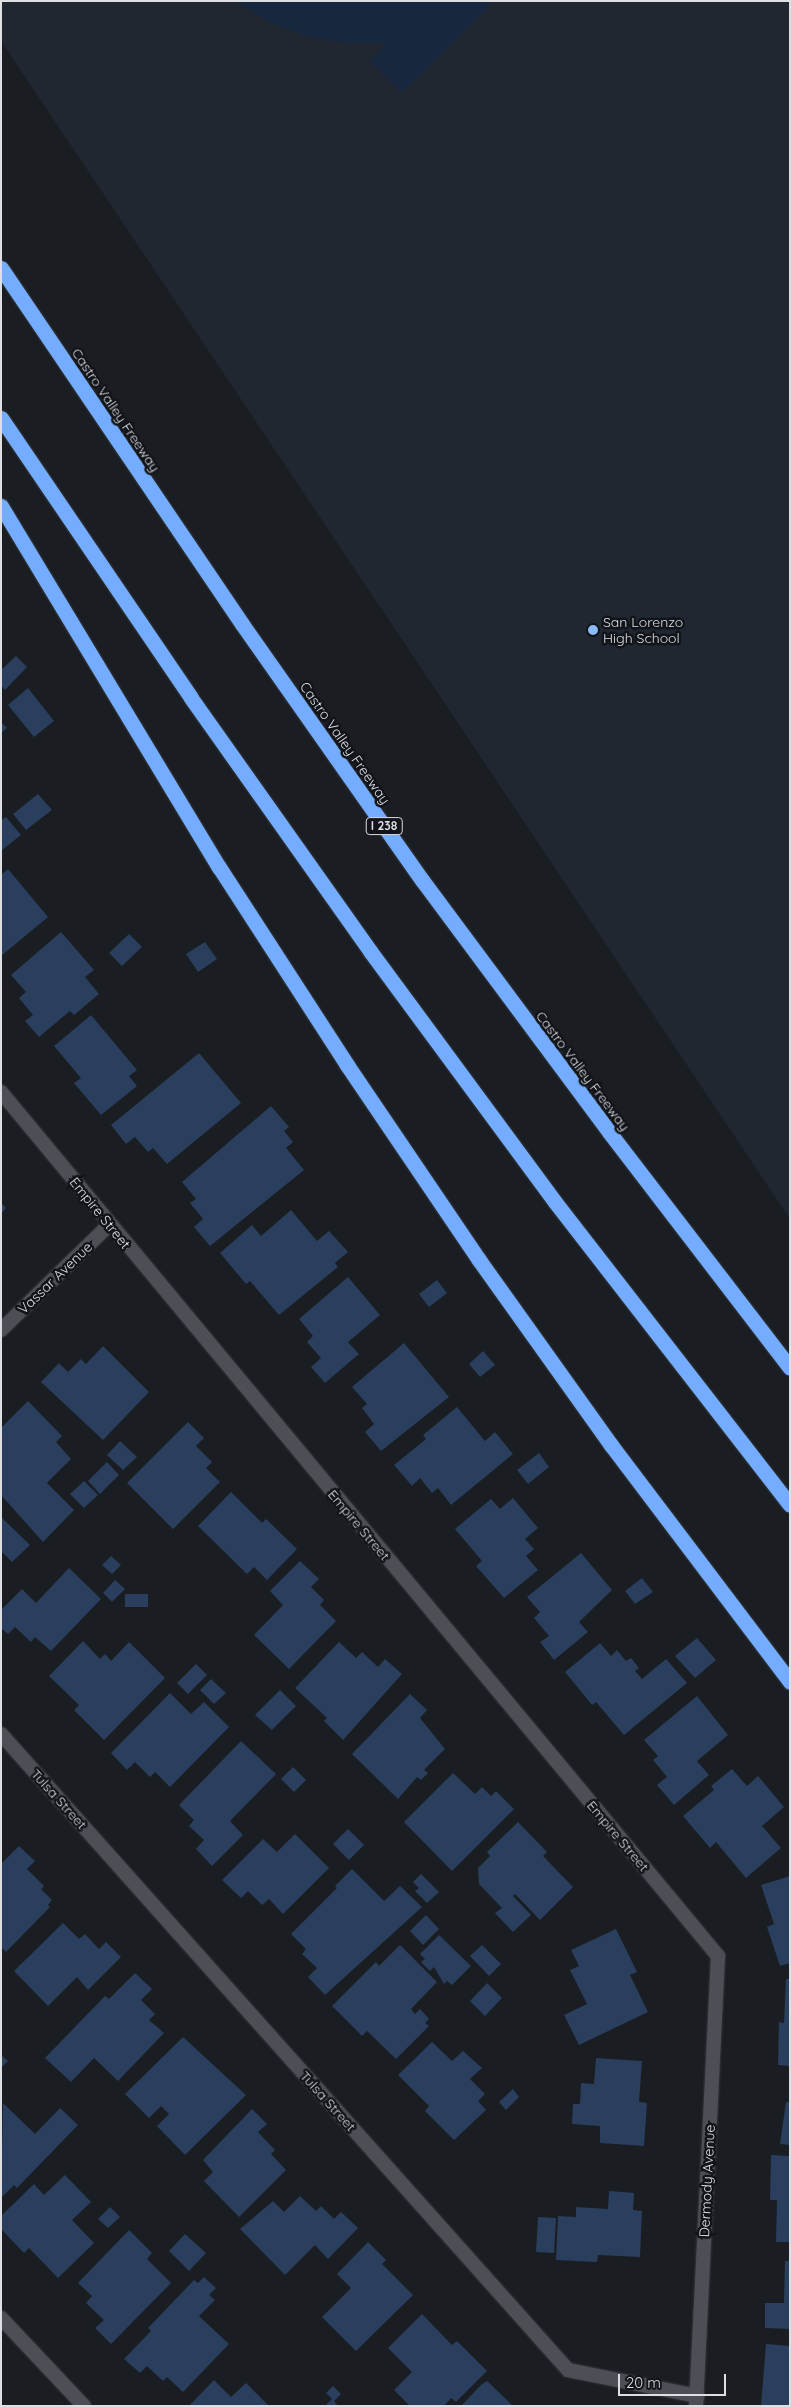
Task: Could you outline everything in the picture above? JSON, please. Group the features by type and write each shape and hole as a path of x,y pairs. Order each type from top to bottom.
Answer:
{"highway":[{"name":"Castro Valley Freeway","path":"1,268 242,624 417,872 608,1132 790,1368"},
{"path":"1,418 191,698 370,952 555,1202 790,1505"},
{"path":"1,506 219,867 479,1260 611,1445 790,1682"}],"street":[{"name":"Empire Street","path":"1,1092 109,1225 718,1956"},
{"name":"Vassar Avenue","path":"1,1330 109,1225"},
{"name":"Tulsa Street","path":"1,1734 568,2370 696,2401"},
{"name":"Dermody Avenue","path":"696,2401 718,1956"},
{"path":"1,2318 84,2406"}],"shaded area":[{"name":"San Lorenzo High School","path":"1,1 790,1 790,1219 1,41"},
{"path":"235,1 494,1 402,93 370,61 387,43 344,43 307,36 272,24"}],"building":[{"path":"16,656 27,667 5,690 1,686 1,670"},
{"path":"28,688 54,721 34,737 8,705"},
{"path":"1,722 7,728 1,733"},
{"path":"38,794 52,810 26,830 13,814"},
{"path":"6,817 21,835 1,851 1,820"},
{"path":"8,869 48,917 1,956 1,875"},
{"path":"61,932 94,970 85,977 99,994 74,1015 70,1011 39,1037 25,1021 33,1015 19,998 26,992 11,975"},
{"path":"129,934 142,947 122,966 109,953"},
{"path":"205,942 217,959 198,972 186,954"},
{"path":"91,1015 137,1070 129,1076 137,1086 101,1115 74,1083 81,1078 54,1046"},
{"path":"199,1053 241,1103 167,1164 153,1148 148,1152 135,1137 126,1144 111,1125"},
{"path":"271,1106 289,1127 284,1131 293,1142 286,1148 304,1170 210,1246 194,1227 203,1219 190,1203 196,1199 182,1182"},
{"path":"1,1203 6,1208 1,1214"},
{"path":"291,1210 317,1241 329,1231 348,1252 335,1263 338,1267 279,1315 250,1281 246,1284 220,1253 252,1225 261,1236"},
{"path":"348,1277 380,1315 348,1342 359,1354 325,1383 311,1367 321,1358 307,1342 313,1336 299,1319"},
{"path":"437,1280 447,1293 429,1307 419,1294"},
{"path":"404,1343 449,1397 381,1451 365,1432 374,1424 362,1408 367,1404 352,1387"},
{"path":"103,1346 149,1392 103,1440 41,1382 59,1363 68,1372 81,1359 86,1364"},
{"path":"483,1351 495,1365 480,1377 469,1364"},
{"path":"28,1401 62,1436 56,1442 71,1459 47,1483 74,1510 43,1542 1,1495 1,1428"},
{"path":"457,1407 485,1441 495,1432 513,1454 451,1505 438,1488 432,1493 420,1478 412,1486 394,1465 426,1439 423,1435"},
{"path":"188,1422 204,1438 196,1446 212,1462 206,1468 220,1482 173,1529 127,1483"},
{"path":"120,1441 137,1457 123,1470 107,1455"},
{"path":"539,1453 549,1467 528,1484 517,1470"},
{"path":"107,1462 119,1475 100,1494 88,1481"},
{"path":"84,1481 98,1495 84,1508 70,1494"},
{"path":"231,1492 262,1523 266,1519 297,1549 267,1580 254,1567 247,1574 198,1526"},
{"path":"513,1498 538,1528 525,1539 534,1549 526,1556 538,1570 504,1598 476,1566 482,1561 455,1529 491,1499 500,1509"},
{"path":"1,1517 30,1545 12,1562 1,1551"},
{"path":"581,1553 612,1590 579,1622 588,1632 554,1660 540,1642 549,1636 534,1618 540,1612 527,1597"},
{"path":"111,1556 121,1565 112,1574 102,1565"},
{"path":"300,1561 319,1579 311,1587 324,1600 320,1605 336,1621 289,1669 254,1635 283,1605 270,1591"},
{"path":"69,1568 101,1599 51,1651 35,1637 31,1642 15,1627 8,1634 1,1628 1,1610 22,1589 36,1603"},
{"path":"642,1578 653,1592 635,1604 625,1591"},
{"path":"115,1580 125,1589 112,1602 103,1593"},
{"path":"125,1594 148,1594 148,1607 125,1607"},
{"path":"697,1638 716,1660 695,1678 675,1656"},
{"path":"83,1641 100,1659 105,1654 111,1661 129,1642 165,1678 104,1740 74,1710 79,1705 49,1676"},
{"path":"339,1642 356,1658 362,1652 378,1667 385,1659 402,1674 343,1740 324,1721 327,1718 295,1688"},
{"path":"600,1643 611,1656 617,1650 626,1661 631,1658 639,1668 635,1671 642,1679 666,1659 687,1683 624,1735 596,1702 592,1705 565,1672"},
{"path":"196,1664 207,1675 188,1694 177,1683"},
{"path":"211,1679 226,1693 214,1704 200,1690"},
{"path":"280,1690 296,1706 272,1730 255,1715"},
{"path":"170,1693 191,1714 204,1702 229,1727 170,1787 155,1772 150,1777 135,1762 127,1770 111,1753"},
{"path":"410,1694 427,1710 420,1718 445,1749 424,1770 428,1773 421,1780 417,1777 398,1799 352,1754"},
{"path":"697,1696 728,1735 697,1761 709,1775 674,1805 657,1785 667,1777 653,1760 658,1756 644,1740"},
{"path":"241,1741 276,1774 230,1821 243,1835 212,1866 196,1849 204,1840 189,1826 194,1820 179,1805"},
{"path":"293,1767 306,1780 294,1792 281,1779"},
{"path":"732,1769 747,1786 758,1776 784,1807 762,1826 781,1848 746,1878 716,1842 710,1848 683,1816 714,1790 711,1786"},
{"path":"453,1773 475,1794 482,1787 491,1796 496,1791 514,1809 452,1871 404,1822"},
{"path":"518,1822 547,1852 543,1856 573,1887 540,1920 515,1894 513,1896 531,1915 513,1932 495,1913 502,1908 479,1884 478,1868 490,1856 487,1852"},
{"path":"348,1829 364,1845 349,1860 333,1844"},
{"path":"295,1834 329,1868 283,1914 269,1899 262,1905 248,1891 241,1898 222,1880 263,1839 277,1852"},
{"path":"19,1846 35,1861 27,1869 44,1886 41,1889 52,1900 48,1905 50,1907 6,1952 1,1947 1,1864"},
{"path":"352,1869 384,1901 400,1886 422,1907 325,1995 308,1977 317,1968 302,1954 306,1949 291,1934 337,1888 335,1886"},
{"path":"421,1874 439,1892 427,1903 415,1891 419,1888 413,1882"},
{"path":"790,1876 790,1963 780,1966 767,1927 774,1924 761,1885"},
{"path":"426,1915 439,1929 423,1945 410,1931"},
{"path":"63,1923 79,1939 85,1934 99,1949 106,1942 121,1957 88,1990 77,1977 48,2006 14,1971"},
{"path":"616,1929 637,1972 630,1975 648,2012 579,2045 564,2015 587,2004 570,1970 579,1966 571,1950"},
{"path":"439,1935 471,1966 452,1985 447,1981 444,1984 434,1967 430,1971 421,1962 425,1959 420,1954"},
{"path":"400,1945 437,1982 411,2009 415,2014 420,2009 429,2019 425,2023 429,2026 396,2059 367,2031 362,2036 332,2006 376,1962 379,1966"},
{"path":"482,1945 501,1964 489,1976 470,1956"},
{"path":"135,1973 152,1989 141,2000 155,2014 149,2020 164,2033 118,2081 94,2058 71,2082 45,2058 105,1996 109,1999"},
{"path":"786,1979 790,1979 790,2066 778,2065 779,2022 784,2023"},
{"path":"487,1983 502,1998 485,2016 470,2001"},
{"path":"183,2037 246,2095 185,2155 157,2126 169,2114 161,2106 149,2118 125,2094"},
{"path":"432,2042 452,2061 463,2051 482,2068 470,2079 485,2094 478,2101 486,2110 454,2140 425,2111 429,2106 398,2075"},
{"path":"1,2055 8,2061 1,2068"},
{"path":"596,2058 642,2061 639,2102 647,2103 644,2146 600,2143 600,2126 572,2124 573,2104 580,2104 581,2083 594,2084"},
{"path":"513,2089 519,2097 506,2110 499,2102"},
{"path":"786,2102 790,2102 790,2145 780,2144"},
{"path":"3,2103 35,2134 60,2108 78,2125 17,2188 14,2185 1,2198"},
{"path":"252,2109 267,2124 258,2132 275,2150 271,2154 286,2170 239,2217 204,2181 213,2172 203,2160"},
{"path":"771,2155 790,2156 790,2242 776,2242 777,2200 770,2200"},
{"path":"65,2175 91,2202 72,2220 94,2243 58,2278 29,2248 24,2253 1,2229 1,2216 34,2184 44,2195"},
{"path":"609,2191 634,2193 633,2210 642,2211 640,2257 598,2255 597,2262 556,2260 558,2216 576,2217 576,2207 608,2209"},
{"path":"300,2196 316,2211 321,2206 334,2219 341,2212 358,2228 328,2259 315,2245 285,2275 240,2229 273,2201 284,2212"},
{"path":"110,2207 120,2217 108,2228 98,2219"},
{"path":"538,2217 556,2218 554,2253 536,2252"},
{"path":"129,2230 152,2253 147,2259 171,2283 111,2344 95,2328 104,2320 86,2303 92,2296 78,2283"},
{"path":"185,2234 206,2253 189,2271 169,2251"},
{"path":"368,2242 386,2260 382,2264 413,2295 356,2351 322,2317 351,2288 337,2274"},
{"path":"785,2261 790,2261 790,2329 765,2328 765,2303 784,2303"},
{"path":"204,2277 216,2288 209,2295 215,2300 199,2316 229,2344 183,2392 167,2377 163,2381 147,2366 140,2373 124,2359 151,2331 148,2328 194,2280 198,2283"},
{"path":"422,2314 452,2345 457,2341 487,2371 456,2402 451,2398 444,2406 410,2406 394,2390 412,2372 388,2348"},
{"path":"766,2344 790,2346 790,2406 761,2406"},
{"path":"214,2380 231,2397 246,2383 269,2406 189,2406"},
{"path":"487,2381 513,2406 461,2406 481,2385"},
{"path":"333,2386 341,2394 334,2401 338,2406 325,2406 332,2399 326,2393"}],"place":[{"name":"San Lorenzo High School","path":"593,630"}]}
